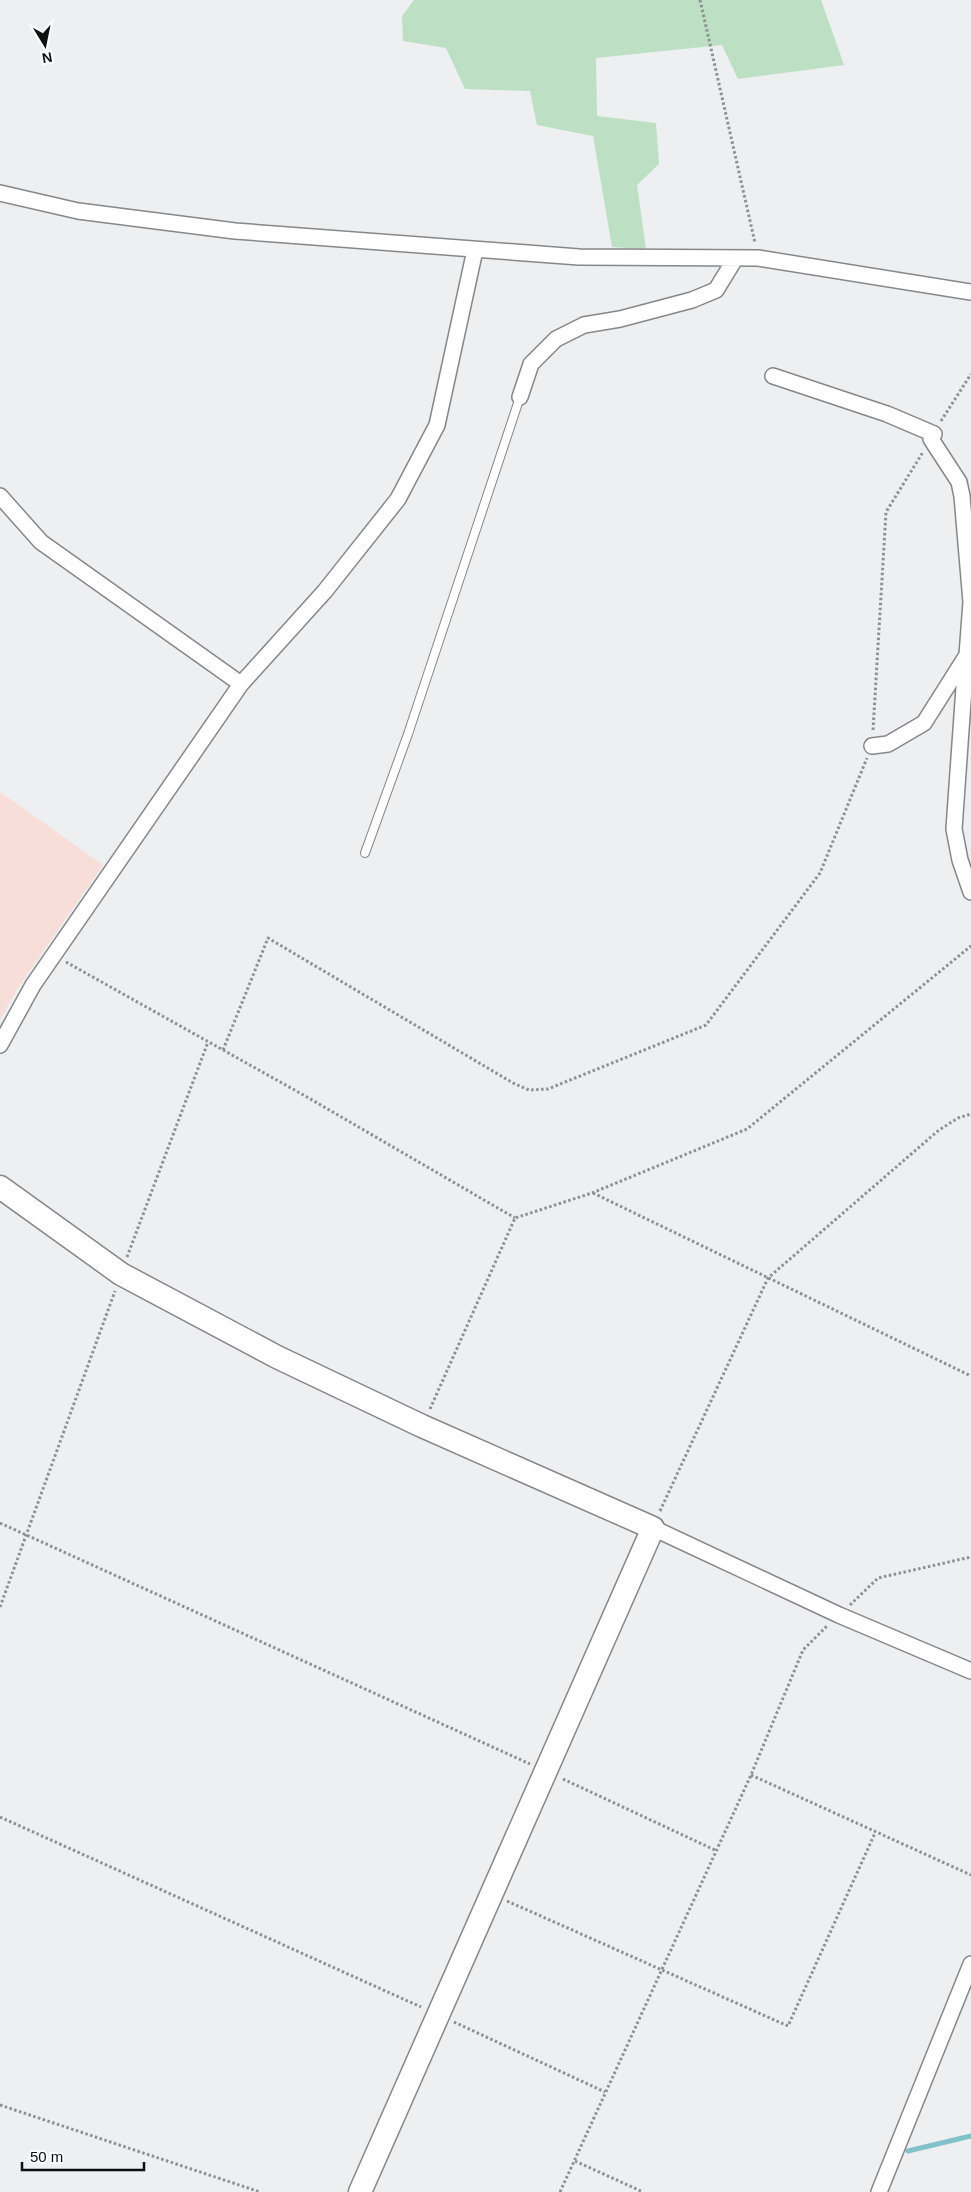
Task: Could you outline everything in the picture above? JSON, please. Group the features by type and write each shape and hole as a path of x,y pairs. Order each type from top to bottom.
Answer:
{"street":[{"path":"0,193 78,211 225,229 579,257 758,258 971,292"},
{"path":"0,1045 33,984 240,684 325,591 398,499 437,425 475,250"},
{"path":"520,397 531,364 556,339 584,325 620,319 692,300 716,290 735,259"},
{"path":"773,376 887,414 932,436 959,482 962,496 971,602 954,828 960,860 971,892"},
{"path":"0,496 42,542 240,684"},
{"path":"872,746 888,744 924,723 967,655"},
{"path":"0,1187 121,1274 277,1357 422,1426 653,1528 839,1615 971,1671"},
{"path":"360,2192 547,1772 653,1528"},
{"path":"879,2192 971,1964"}],"lane":[{"path":"365,853 408,734 520,397"}],"path":[{"path":"700,0 758,258"},
{"path":"223,1050 268,938 513,1083 529,1090 548,1089 706,1025 820,873 872,746 886,512 971,374"},
{"path":"54,955 515,1218 592,1193 746,1129 971,946"},
{"path":"0,1607 208,1042"},
{"path":"653,1528 768,1278 939,1130 958,1118 971,1114"},
{"path":"592,1193 971,1376"},
{"path":"422,1426 515,1218"},
{"path":"0,1523 717,1850"},
{"path":"560,2192 751,1775 803,1650 878,1578 971,1557"},
{"path":"751,1775 971,1875"},
{"path":"0,1817 605,2092"},
{"path":"493,1894 788,2026 876,1833"},
{"path":"0,2105 260,2192"},
{"path":"575,2162 643,2192"}],"shaded area":[{"path":"0,792 103,865 19,986 0,1020"}],"green space":[{"path":"414,0 821,0 844,65 738,79 722,45 596,58 597,116 656,123 659,164 637,185 646,249 612,247 593,136 537,125 530,91 465,89 446,48 403,41 402,16"}],"waterway":[{"path":"908,2151 971,2136"}]}
